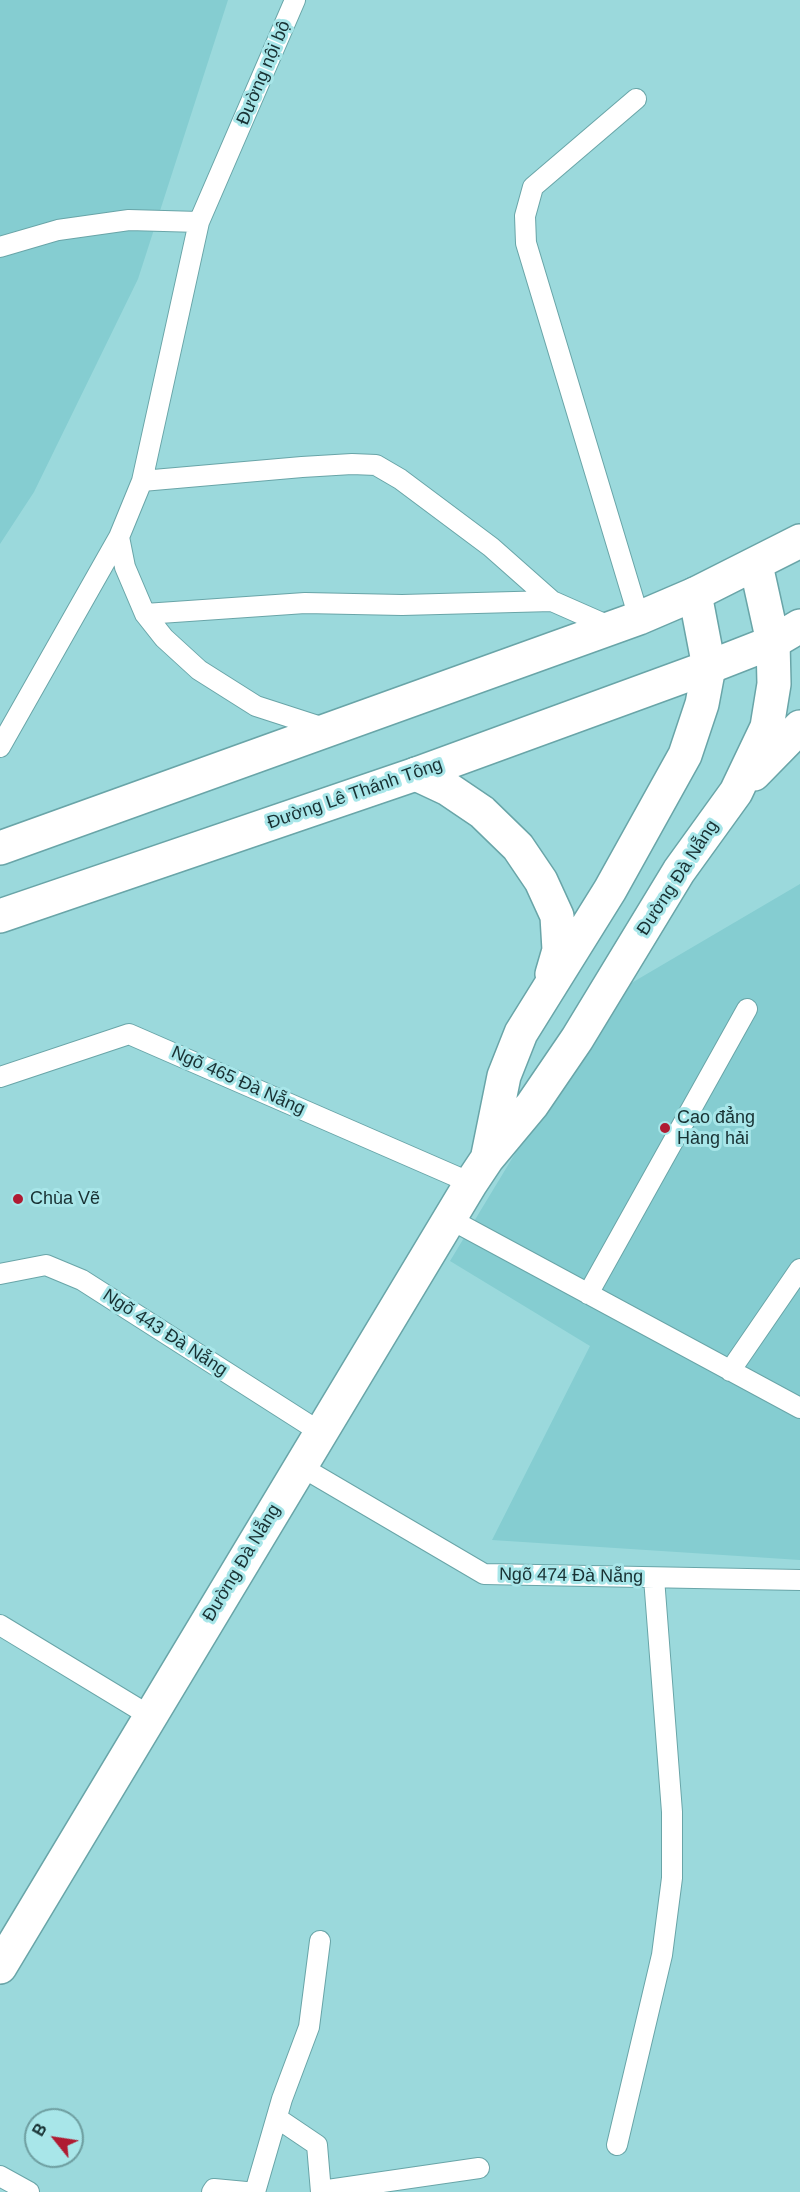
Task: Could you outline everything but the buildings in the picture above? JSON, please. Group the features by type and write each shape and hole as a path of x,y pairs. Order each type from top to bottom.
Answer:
{"main road":[{"path":"0,848 625,622 694,594 800,541"},
{"name":"Đường Đà Nẵng","path":"0,1968 479,1171 532,1105 577,1039 679,871 735,792 767,727 774,684 787,634 756,565"},
{"name":"Đường Đà Nẵng","path":"479,1171 504,1076 521,1033 610,890 685,755 702,704 709,668 694,594"},
{"name":"Đường Lê Thánh Tông","path":"0,916 416,774 709,668 787,634"},
{"path":"735,792 800,728"},
{"path":"416,774 448,789 482,812 518,847 541,880 556,916 559,950 547,992"}],"lane":[{"name":"Đường nội bộ","path":"0,747 119,537 142,481 199,222 295,0"},
{"path":"625,622 526,243 525,216 533,188 636,99"},
{"path":"0,247 58,230 129,220 199,222"},
{"path":"142,481 302,467 376,465 400,479 491,547 552,601"},
{"path":"119,537 125,567 145,614 164,638 199,670 256,706 327,729"},
{"path":"145,614 305,603 402,605 552,601 625,622"},
{"path":"588,1294 747,1009"},
{"name":"Ngõ 465 Đà Nẵng","path":"0,1077 129,1034 479,1171"},
{"path":"450,1219 800,1408"},
{"name":"Ngõ 443 Đà Nẵng","path":"0,1274 46,1265 82,1280 321,1432"},
{"path":"730,1371 800,1269"},
{"name":"Ngõ 474 Đà Nẵng","path":"300,1466 484,1574 800,1580"},
{"path":"616,2145 662,1955 672,1878 672,1812 654,1578"},
{"path":"0,1625 150,1716"},
{"path":"255,2192 277,2118 309,2027 320,1941"},
{"path":"277,2118 316,2145 321,2192 479,2168"},
{"path":"0,2176 29,2192"},
{"path":"212,2192 214,2189 246,2192"}],"shaded area":[{"path":"0,0 228,0 138,279 34,492 0,544"},
{"name":"Cao đẳng Hàng hải","path":"800,884 800,1560 492,1540 590,1346 450,1261 611,995"}],"place":[{"name":"Cao đẳng Hàng hải","path":"665,1128"},
{"name":"Chùa Vẽ","path":"18,1199"}]}
